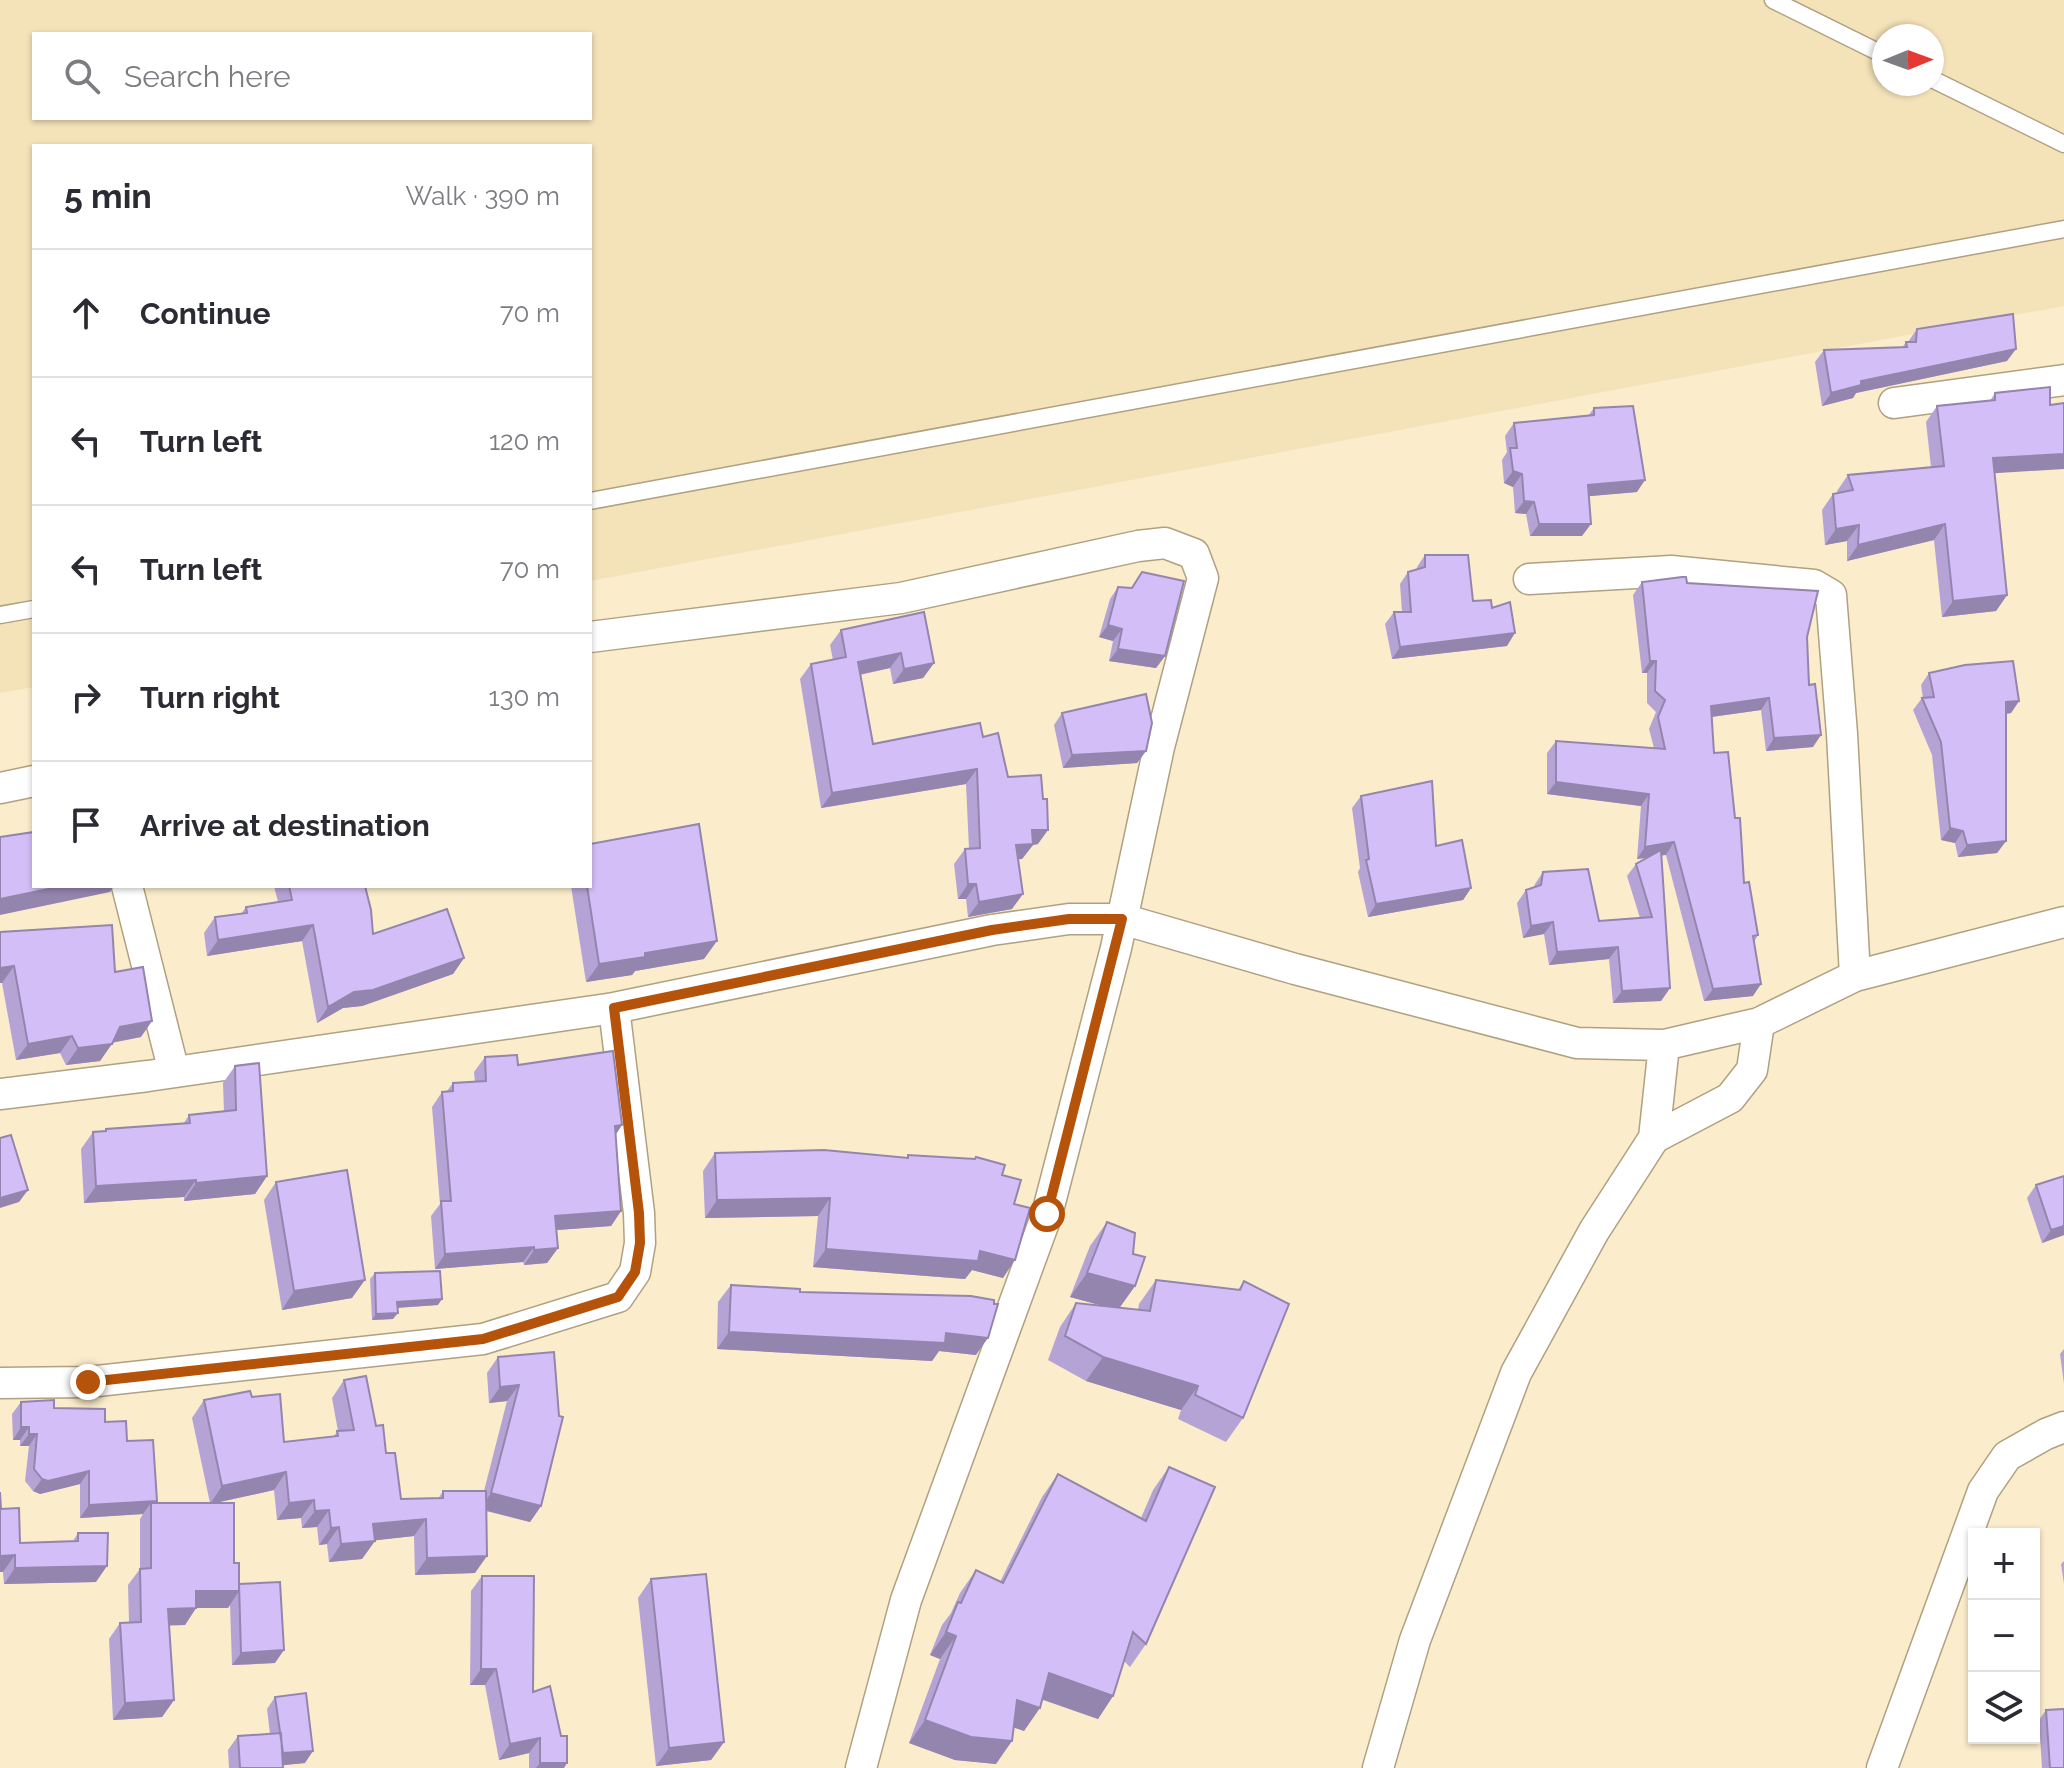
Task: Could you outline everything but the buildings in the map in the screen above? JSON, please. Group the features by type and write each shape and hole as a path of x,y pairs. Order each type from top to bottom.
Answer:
{"street":[{"path":"1894,403 2064,380"},
{"path":"592,637 901,598 1138,546 1165,543 1194,554 1203,578 1159,747 1122,919 1047,1214 906,1600 861,1768"},
{"path":"1529,579 1671,571 1814,585 1831,595 1855,976"},
{"path":"0,788 32,781"},
{"path":"128,888 174,1072"},
{"path":"0,1094 614,1008 992,930 1069,919 1122,919 1295,969 1577,1043 1664,1045 1759,1023 1855,976 2064,922"},
{"path":"0,1383 88,1382 483,1339 618,1297 635,1272 640,1243 614,1008"},
{"path":"1654,1138 1730,1098 1752,1070 1759,1023"},
{"path":"1378,1768 1415,1640 1516,1373 1594,1231 1654,1138 1664,1045"},
{"path":"1882,1768 1983,1491 2007,1456 2064,1427"}],"lane":[{"path":"1773,0 1872,49"},
{"path":"1944,85 2064,144"},
{"path":"592,501 2064,229"},
{"path":"0,615 32,609"}],"shaded area":[{"path":"0,0 2064,0 2064,306 592,581 592,144 32,144 32,687 0,693"}],"route":[{"path":"88,1382 483,1339 618,1297 635,1272 640,1243 614,1008 992,930 1069,919 1122,919 1047,1214"}]}
